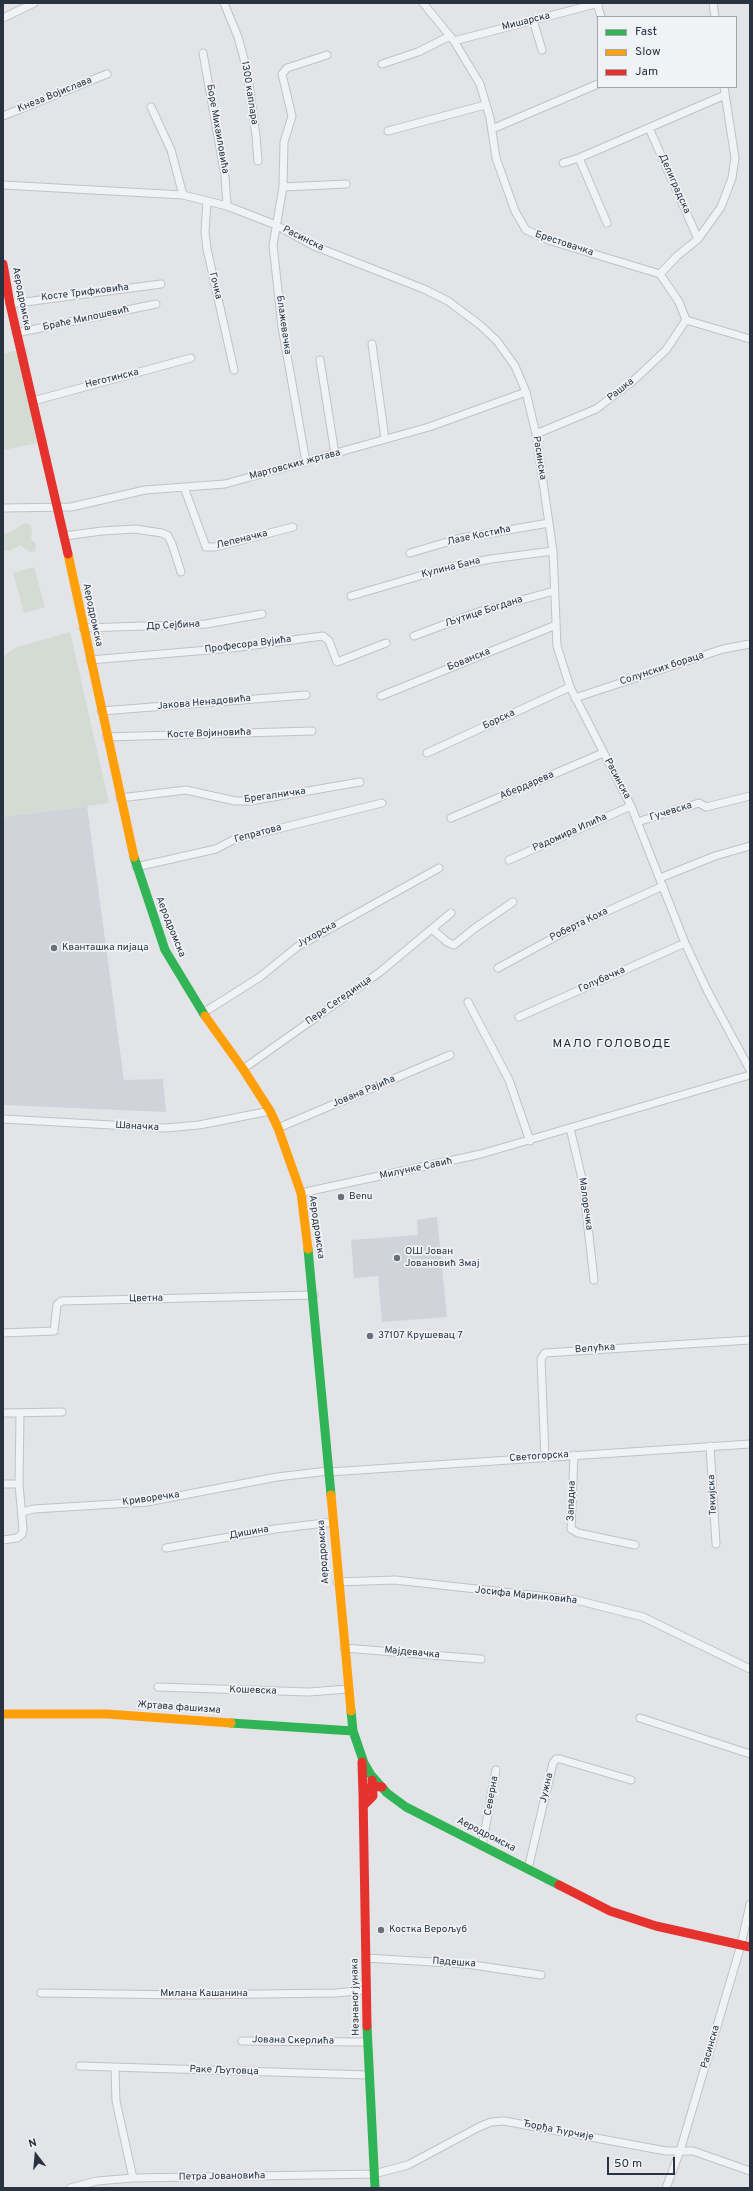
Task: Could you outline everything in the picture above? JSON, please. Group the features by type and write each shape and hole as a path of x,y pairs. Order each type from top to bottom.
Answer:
{"street":[{"path":"3,18 34,3"},
{"name":"1300 каплара","path":"224,3 238,37 247,70 258,162"},
{"name":"Брестовачка","path":"423,3 452,39 480,84 492,129 496,158 520,222 526,230 551,241 660,274"},
{"name":"Мишарска","path":"452,39 598,3 601,16"},
{"path":"713,3 715,16"},
{"path":"533,20 542,50"},
{"path":"382,64 452,39"},
{"name":"Боре Михаиловића","path":"203,53 225,176 227,206"},
{"name":"Блажевачка","path":"306,462 294,401 281,314 273,245 283,187 284,142 292,116 282,74 287,68 327,55"},
{"name":"Кнеза Војислава","path":"3,116 107,74"},
{"path":"492,129 597,84"},
{"path":"724,88 735,158 732,178 721,207 698,239 676,256 660,274 679,302 686,320 750,339"},
{"path":"563,163 579,158 725,95"},
{"path":"388,131 486,105"},
{"path":"151,107 171,150 183,195"},
{"name":"Делиградска","path":"649,128 698,239"},
{"path":"579,158 608,222"},
{"path":"283,187 346,184"},
{"name":"Расинска","path":"3,185 183,195 227,206 276,226 314,246 411,283 448,301 480,325 496,341 516,366 526,392 536,434 553,551 557,646 570,687 631,806 685,943 707,990 750,1070"},
{"name":"Гочка","path":"207,201 205,232 207,249 231,351 234,370"},
{"name":"Аеродромска","path":"3,264 16,333 58,506 106,737 136,867 165,950 203,1013 243,1069 270,1111 278,1128 301,1193 314,1295 326,1471 333,1522 337,1582 348,1689 353,1731 361,1754 378,1787 406,1807 610,1911 656,1926 750,1947"},
{"name":"Косте Трифковића","path":"10,304 161,284"},
{"name":"Браће Милошевић","path":"16,333 156,304"},
{"name":"Рашка","path":"536,434 596,409 627,386 666,350 686,320"},
{"path":"372,344 385,439"},
{"name":"Неготинска","path":"33,401 191,358"},
{"path":"320,360 335,454"},
{"name":"Мартовских жртава","path":"3,508 71,507 145,490 225,484 429,427 526,392"},
{"name":"Лепеначка","path":"184,487 206,547 215,547 293,527"},
{"name":"Лазе Костића","path":"410,553 461,538 549,523"},
{"path":"64,536 102,531 135,529 162,533 168,536 172,544 181,572"},
{"name":"Кулина Бана","path":"351,596 450,567 491,559 553,551"},
{"name":"Љутице Богдана","path":"414,636 478,612 554,591"},
{"name":"Др Сејбина","path":"83,628 206,624 262,614"},
{"name":"Бованска","path":"381,696 556,625"},
{"name":"Професора Вујића","path":"90,660 232,648 323,636 329,641 337,662 386,643"},
{"name":"Солунских бораца","path":"575,698 724,649 750,644"},
{"name":"Борска","path":"427,754 570,687"},
{"name":"Јакова Ненадовића","path":"101,711 306,695"},
{"name":"Косте Војиновића","path":"106,737 312,731"},
{"name":"Абердарева","path":"451,818 603,753"},
{"name":"Брегалничка","path":"120,798 186,790 235,801 250,801 360,782"},
{"name":"Гучевска","path":"637,822 699,803 706,807 750,796"},
{"name":"Гепратова","path":"136,867 216,849 233,840 382,803"},
{"name":"Радомира Илића","path":"509,860 631,806"},
{"path":"660,878 716,856 750,846"},
{"name":"Јухорска","path":"203,1013 260,977 297,946 438,868"},
{"name":"Роберта Коха","path":"498,968 579,924 663,886"},
{"path":"432,930 454,946 475,928 513,902"},
{"name":"Пере Сегединца","path":"243,1069 380,972 451,913"},
{"name":"Голубачка","path":"519,1017 685,943"},
{"path":"468,1002 509,1080 530,1141"},
{"name":"Јована Рајића","path":"278,1128 450,1055"},
{"name":"Милунке Савић","path":"301,1193 433,1165 530,1141 750,1075"},
{"name":"Шаначка","path":"3,1119 166,1128 199,1125 270,1111"},
{"name":"Малоречка","path":"570,1128 583,1183 594,1280"},
{"name":"Цветна","path":"3,1332 54,1331 57,1305 61,1301 314,1295"},
{"name":"Велућка","path":"545,1457 541,1359 545,1353 750,1340"},
{"path":"3,1413 62,1412"},
{"path":"3,1540 17,1538 22,1534 22,1512 19,1484 20,1413"},
{"name":"Светогорска","path":"326,1471 750,1444"},
{"name":"Текијска","path":"710,1446 716,1544"},
{"name":"Западна","path":"574,1455 571,1529 578,1533 635,1545"},
{"name":"Криворечка","path":"22,1512 34,1509 147,1502 270,1478 326,1471"},
{"path":"3,1484 19,1484"},
{"name":"Дишина","path":"166,1548 275,1529 333,1522"},
{"name":"Јосифа Маринковића","path":"337,1582 395,1580 576,1600 644,1617 750,1669"},
{"name":"Мајдевачка","path":"344,1648 481,1659"},
{"name":"Кошевска","path":"158,1687 309,1692 348,1689"},
{"name":"Жртава фашизма","path":"3,1714 107,1714 353,1731"},
{"path":"640,1718 750,1754"},
{"name":"Незнаног јунака","path":"361,1754 365,1800 368,2075 375,2188"},
{"name":"Јужна","path":"528,1869 553,1763 556,1759 565,1760 631,1780"},
{"name":"Северна","path":"482,1846 496,1770"},
{"path":"378,1787 366,1789 365,1800 392,1797"},
{"name":"Расинска","path":"666,2188 680,2151 741,1945 750,1904"},
{"name":"Падешка","path":"366,1958 466,1964 541,1975"},
{"name":"Милана Кашанина","path":"41,1993 189,1995 336,1993 366,1990"},
{"name":"Јована Скерлића","path":"242,2041 367,2042"},
{"name":"Раке Љутовца","path":"80,2066 368,2075"},
{"path":"115,2068 116,2101 134,2178"},
{"name":"Ђорђа Ћурчије","path":"374,2174 408,2165 479,2127 491,2122 504,2121 666,2151 693,2151 750,2171"},
{"name":"Петра Јовановића","path":"70,2188 97,2181 134,2178 374,2174"}],"shaded area":[{"path":"27,348 33,401 48,441 3,450 3,354"},
{"path":"24,523 29,524 32,528 31,539 36,544 35,551 30,552 20,545 9,551 3,550 3,534 13,531"},
{"path":"34,567 45,607 24,613 13,573"},
{"path":"70,632 109,803 3,817 3,657 15,648"},
{"name":"Кванташка пијаца","path":"87,806 124,1080 163,1079 166,1112 3,1105 3,817"},
{"name":"ОШ Јован Јовановић Змај","path":"437,1217 447,1317 382,1322 378,1276 354,1278 351,1240 418,1235 417,1220"}],"traffic: fast":[{"path":"134,857 165,950 205,1016"},
{"path":"308,1249 331,1495"},
{"path":"351,1711 353,1731 364,1763 371,1775 387,1793 406,1807 559,1885"},
{"path":"231,1723 353,1731"},
{"path":"367,2026 375,2188"}],"traffic: slow":[{"path":"68,554 134,857"},
{"path":"205,1016 243,1069 270,1111 278,1128 301,1193 308,1249"},
{"path":"331,1495 351,1711"},
{"path":"3,1714 107,1714 231,1723"}],"traffic: jam":[{"path":"3,264 10,304 68,554"},
{"path":"362,1762 363,1794"},
{"path":"363,1806 373,1796 372,1780"},
{"path":"367,2026 363,1794 366,1789 373,1786 382,1787"},
{"path":"559,1885 610,1911 656,1926 750,1947"}],"place":[{"name":"Кванташка пијаца","path":"54,948"},
{"name":"Benu","path":"341,1197"},
{"name":"ОШ Јован Јовановић Змај","path":"397,1258"},
{"name":"37107 Крушевац 7","path":"370,1336"},
{"name":"Костка Верољуб","path":"381,1930"}],"district":[{"name":"МАЛО ГОЛОВОДЕ","path":"612,1045"}]}
